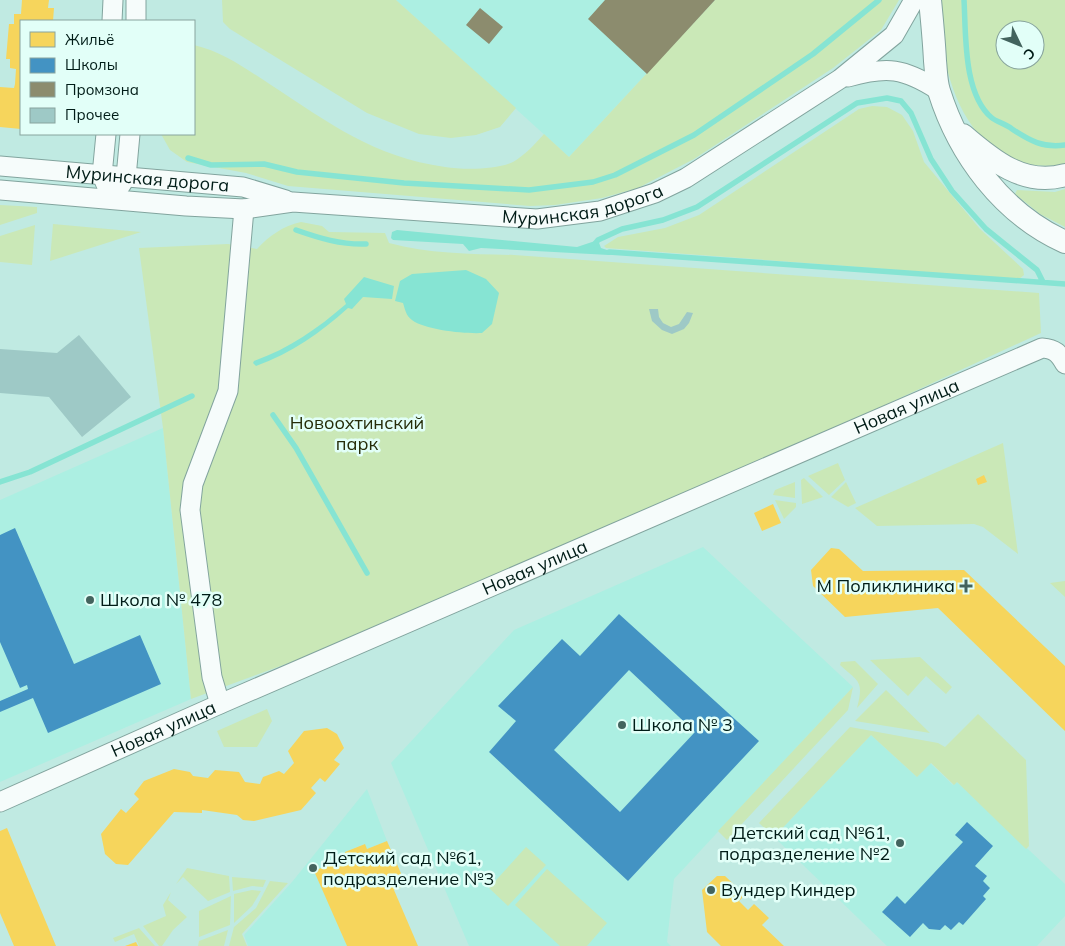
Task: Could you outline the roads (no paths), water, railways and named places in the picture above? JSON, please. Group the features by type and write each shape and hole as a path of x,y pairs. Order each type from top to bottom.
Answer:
{"main road":[{"path":"930,0 938,90 953,126 972,162 990,186 1034,224 1065,242"},
{"path":"953,126 1004,168 1030,177 1058,177 1065,175"}],"street":[{"path":"112,20 113,0"},
{"path":"136,0 136,20"},
{"name":"Муринская дорога","path":"0,190 244,209 293,202 537,219 567,217 600,211 655,193 686,178 840,79 878,51 894,35 914,0"},
{"name":"Муринская дорога","path":"840,79 882,69 896,70 920,78 938,90"},
{"path":"106,135 102,175 112,199"},
{"path":"112,199 126,177 130,135"},
{"name":"Муринская дорога","path":"0,166 243,187 293,202"},
{"path":"220,704 212,676 190,510 193,484 228,391 236,320 244,209"},
{"name":"Новая улица","path":"0,802 220,704 1042,348 1052,349 1060,354 1065,364"}],"waterway":[{"path":"188,158 211,165 264,164 297,172 404,183 529,190 593,182 615,175 694,135 813,54 879,0"},
{"path":"964,0 968,63 976,94 983,107 992,118 1031,140 1043,144 1065,145"},
{"path":"594,245 598,240 622,229 663,220 697,207 857,103 887,98 901,101 911,113 931,159 952,191 986,229 1037,270 1043,282"},
{"path":"296,230 339,242 366,244"},
{"path":"609,252 1065,284"},
{"path":"0,482 30,472 192,396"},
{"path":"273,415 296,448 367,573"}],"place":[{"name":"М Поликлиника","path":"966,586"},
{"name":"Школа № 478","path":"90,600"},
{"name":"Школа № 3","path":"622,725"},
{"name":"Детский сад №61, подразделение №2","path":"900,843"},
{"name":"Детский сад №61, подразделение №3","path":"313,868"},
{"name":"Вундер Киндер","path":"711,890"}],"park label":[{"name":"Новоохтинский парк","path":"357,433"}]}
